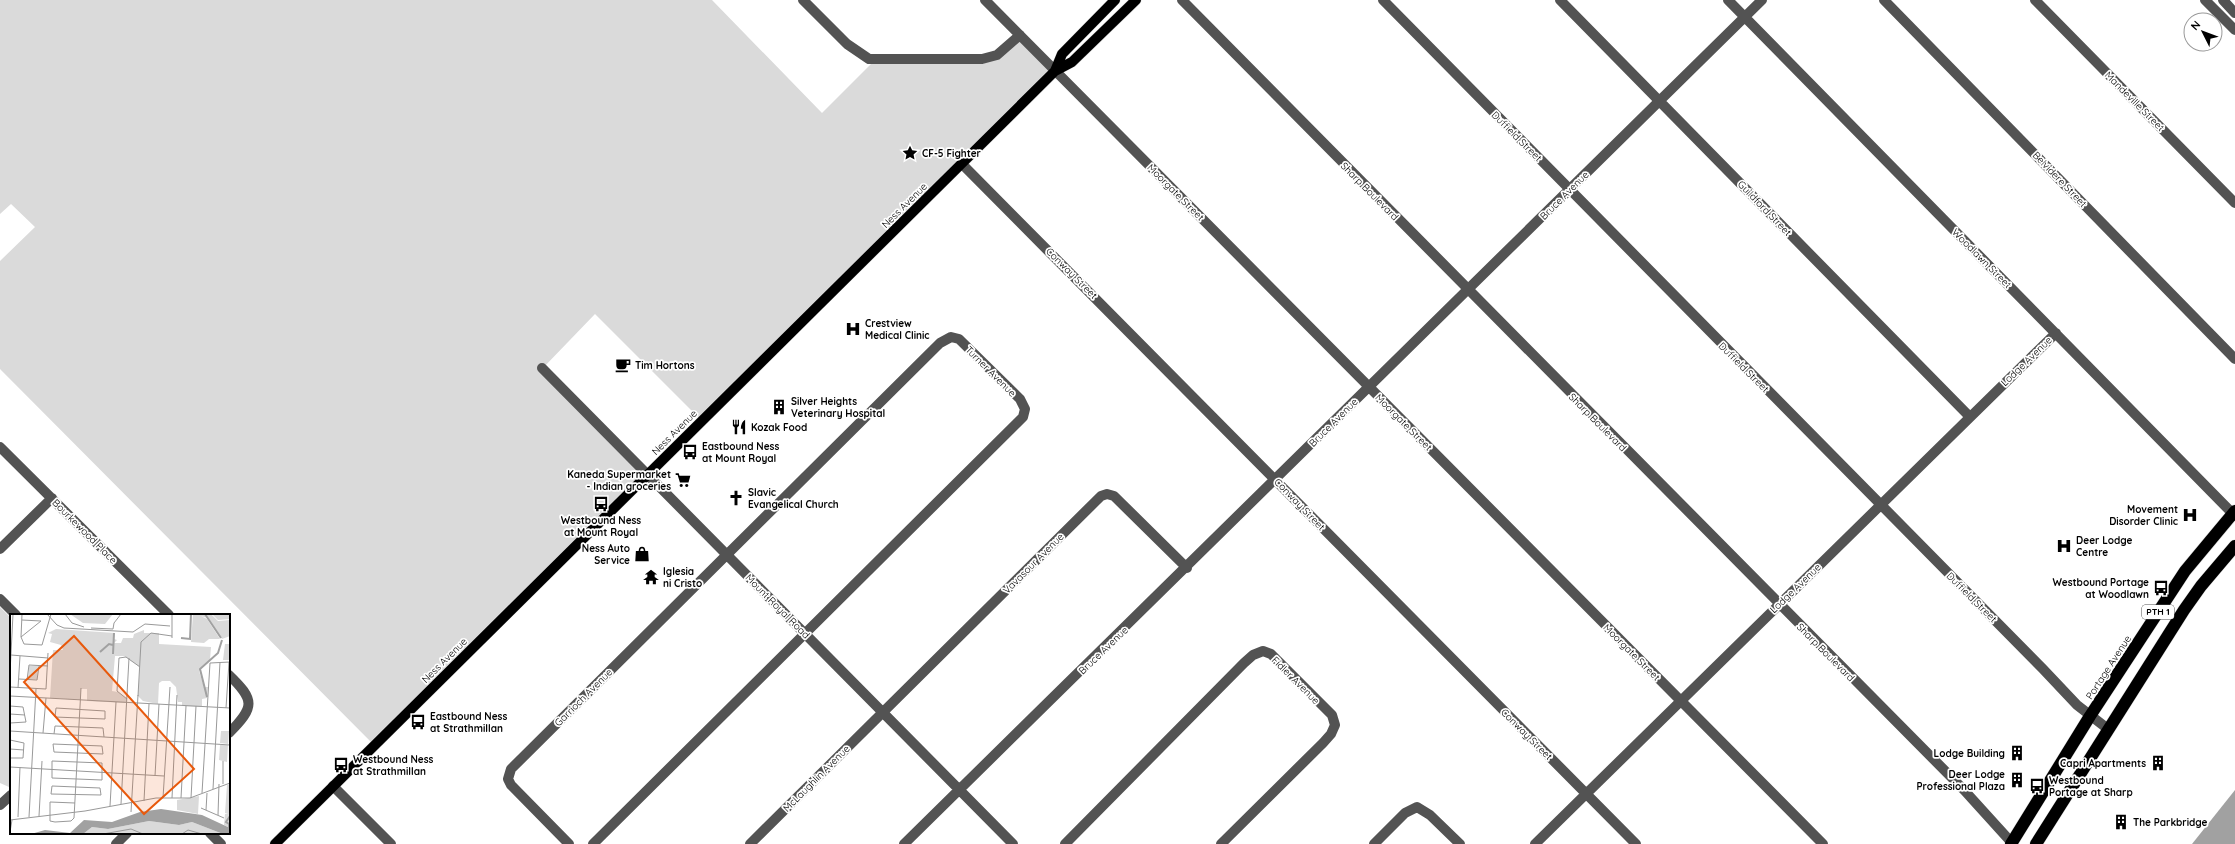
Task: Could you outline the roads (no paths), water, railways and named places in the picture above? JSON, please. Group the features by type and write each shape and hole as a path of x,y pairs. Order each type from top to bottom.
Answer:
{"highway":[{"name":"Portage Avenue","path":"2012,844 2090,716 2185,571 2234,514"},
{"name":"PTH 1","path":"2036,844 2192,598 2235,546"}],"main road":[{"name":"Ness Avenue","path":"1055,71 1062,54 1115,0"},
{"name":"Ness Avenue","path":"275,844 1055,71 1072,62 1136,0"}],"street":[{"path":"803,0 855,51 875,60 982,59 997,55 1020,35"},
{"name":"Moorgate Street","path":"985,0 1823,844"},
{"name":"Sharp Boulevard","path":"1182,0 1964,790 2012,844"},
{"name":"Duffield Street","path":"1383,0 2077,705 2108,729"},
{"name":"Guildford Street","path":"1560,0 1970,417"},
{"name":"Woodlawn Street","path":"1728,0 2234,514"},
{"name":"Bruce Avenue","path":"904,844 1187,568 1275,479 1762,0"},
{"name":"Belvidere Street","path":"1884,0 2235,359"},
{"name":"Mandeville Street","path":"2035,0 2235,203"},
{"path":"2205,0 2235,30"},
{"path":"2223,0 2235,13"},
{"name":"Conway Street","path":"962,164 1636,844"},
{"name":"Lodge Avenue","path":"1535,844 2056,333"},
{"name":"Turner Avenue","path":"727,554 944,340 954,337 959,339 1020,399 1025,409 1018,422 805,634"},
{"name":"Mount Royal Road","path":"542,368 636,465 648,474 1013,844"},
{"name":"Bourkewood Place","path":"0,446 168,614"},
{"name":"Vavasour Avenue","path":"883,712 1095,501 1104,495 1111,494 1119,500 1187,568"},
{"path":"0,549 52,498"},
{"name":"Garrioch Avenue","path":"568,844 511,786 508,779 509,773 727,554"},
{"path":"0,599 15,614"},
{"path":"593,844 805,634"},
{"name":"Fidler Avenue","path":"1065,844 1253,655 1263,651 1271,654 1329,712 1335,725 1331,734 1323,743 1221,844"},
{"path":"230,676 245,691 249,706 243,719 230,732"},
{"name":"McLaughlin Avenue","path":"750,844 883,712"},
{"path":"333,786 391,844"},
{"path":"0,791 6,799"},
{"path":"1374,844 1405,813 1416,807 1430,814 1460,844"},
{"path":"116,844 126,834"},
{"path":"211,834 221,844"}],"place":[{"name":"CF-5 Fighter","path":"910,153"},
{"name":"Crestview Medical Clinic","path":"853,329"},
{"name":"Tim Hortons","path":"623,365"},
{"name":"Silver Heights Veterinary Hospital","path":"779,407"},
{"name":"Kozak Food","path":"739,427"},
{"name":"Eastbound Ness at Mount Royal","path":"690,452"},
{"name":"Kaneda Supermarket - Indian groceries","path":"683,480"},
{"name":"Slavic Evangelical Church","path":"736,498"},
{"name":"Westbound Ness at Mount Royal","path":"601,504"},
{"name":"Movement Disorder Clinic","path":"2190,515"},
{"name":"Deer Lodge Centre","path":"2064,546"},
{"name":"Ness Auto Service","path":"642,554"},
{"name":"Iglesia ni Cristo","path":"651,577"},
{"name":"Westbound Portage at Woodlawn","path":"2161,588"},
{"name":"Eastbound Ness at Strathmillan","path":"418,722"},
{"name":"Lodge Building","path":"2017,753"},
{"name":"Capri Apartments","path":"2158,763"},
{"name":"Westbound Ness at Strathmillan","path":"341,765"},
{"name":"Deer Lodge Professional Plaza","path":"2017,780"},
{"name":"Westbound Portage at Sharp","path":"2037,786"},
{"name":"The Parkbridge","path":"2121,822"}]}
